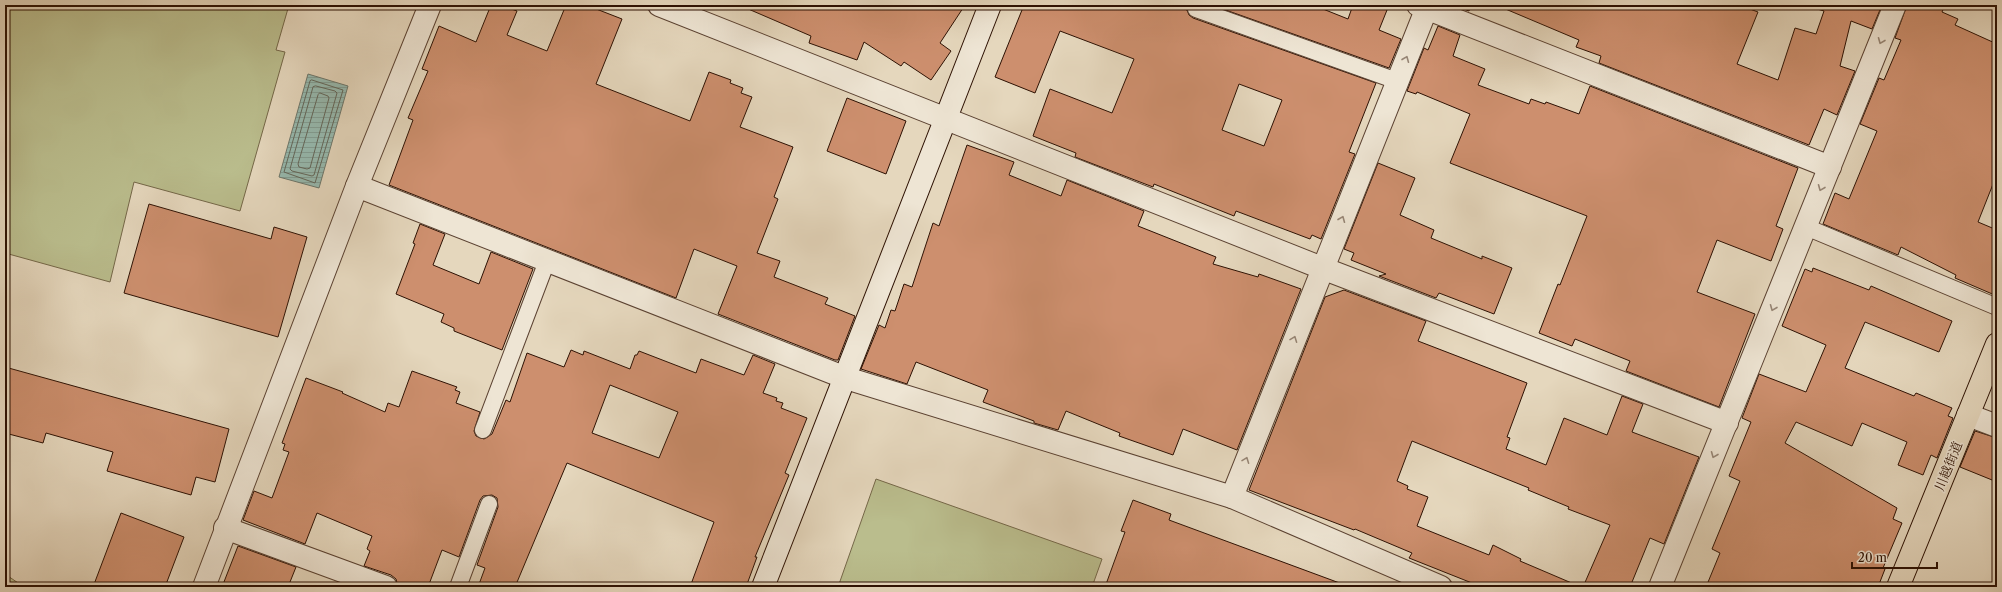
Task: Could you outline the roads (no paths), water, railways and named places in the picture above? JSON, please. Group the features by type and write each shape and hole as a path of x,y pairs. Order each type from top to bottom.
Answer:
{"main road":[{"name":"川越街道","path":"1898,587 1997,344"}],"street":[{"path":"204,587 225,528 357,186 430,5"},
{"path":"660,5 1322,268 1727,423"},
{"path":"763,587 846,378 990,5"},
{"path":"1660,587 1895,5"},
{"path":"1232,497 1397,81 1424,6 1830,166"},
{"path":"357,186 846,378 1232,497 1441,587"},
{"path":"1968,415 1997,426"},
{"path":"225,528 379,586"}],"lane":[{"path":"1196,9 1397,81"},
{"path":"1806,227 1997,306"},
{"path":"483,430 547,261"},
{"path":"458,587 489,504"}],"water":[{"path":"308,74 348,86 319,188 279,177"}]}
